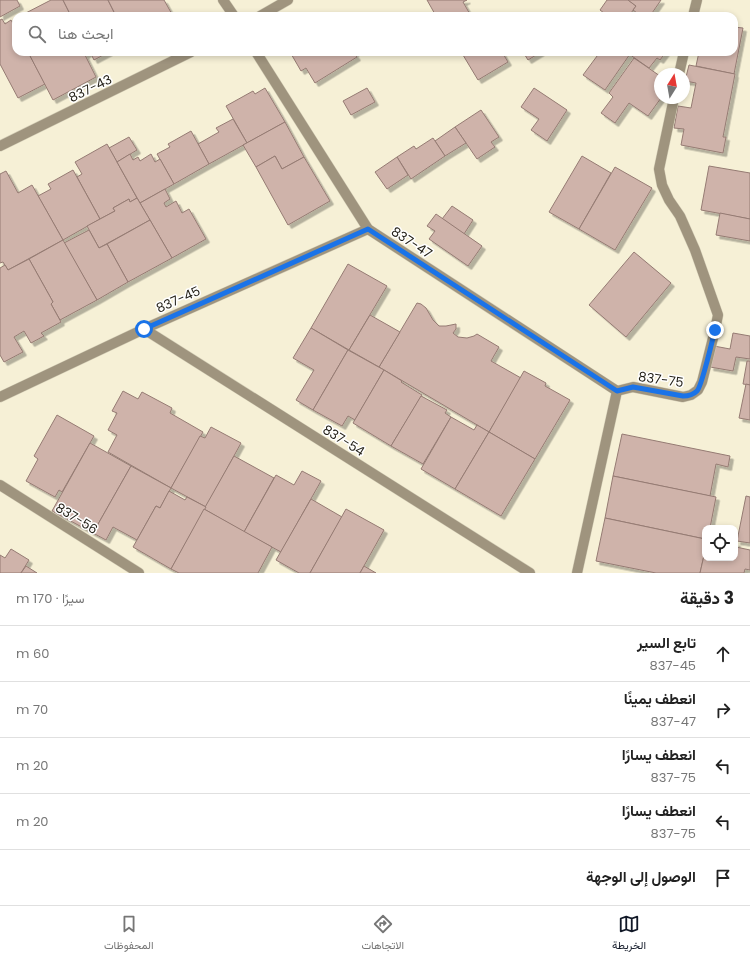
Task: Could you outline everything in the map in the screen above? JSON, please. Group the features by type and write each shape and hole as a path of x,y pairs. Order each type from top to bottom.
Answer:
{"street":[{"path":"224,0 232,12"},
{"path":"267,12 288,0"},
{"path":"694,12 697,0"},
{"name":"837-43","path":"0,146 183,56"},
{"name":"837-47","path":"259,56 368,229 617,391"},
{"path":"680,68 683,56"},
{"name":"837-75","path":"617,391 633,387 683,396 691,395 698,390 702,382 718,315 695,250 680,216 669,200 662,185 659,169 673,104"},
{"name":"837-45","path":"0,397 144,329 368,229"},
{"name":"837-54","path":"144,329 530,573"},
{"path":"577,573 617,391"},
{"name":"837-56","path":"0,485 139,573"}],"building":[{"path":"0,0 17,0 20,6 0,17"},
{"path":"51,0 63,0 69,12 28,12"},
{"path":"63,0 108,0 114,12 69,12"},
{"path":"108,0 164,0 171,12 114,12"},
{"path":"427,0 467,0 463,2 469,12 434,12"},
{"path":"607,0 628,0 636,6 632,12 603,12 600,10"},
{"path":"628,0 661,0 653,12 636,12 633,10 636,6"},
{"path":"2,19 5,24 11,20 12,22 12,56 30,56 45,84 18,98 0,64 0,20"},
{"path":"738,27 743,28 738,54"},
{"path":"30,56 86,56 96,77 53,100"},
{"path":"92,56 102,56 94,60"},
{"path":"292,56 357,57 315,83 306,68 301,71"},
{"path":"464,56 504,56 508,62 478,80"},
{"path":"526,56 534,56 528,60"},
{"path":"597,56 629,56 605,90 583,75"},
{"path":"632,56 663,56 660,60 657,58 649,68"},
{"path":"698,56 738,56 734,74 696,66"},
{"path":"634,58 654,72 654,104 657,104 648,116 629,103 615,123 601,113 613,97 609,93"},
{"path":"689,65 735,74 723,137 726,137 723,153 681,145 684,129 674,128 678,106 691,108 696,83 690,82 690,68 688,68"},
{"path":"265,88 285,122 247,143 226,106 253,91 255,94"},
{"path":"367,88 375,102 351,115 343,101"},
{"path":"534,88 567,110 547,141 531,130 539,119 521,107"},
{"path":"481,110 499,137 491,142 495,147 477,159 455,127"},
{"path":"233,119 247,143 209,164 198,144 219,132 216,128"},
{"path":"285,122 304,157 282,169 275,156 256,167 243,145"},
{"path":"455,127 466,143 445,156 435,141"},
{"path":"191,131 209,164 174,184 157,154 170,147 168,144"},
{"path":"129,137 137,150 117,162 109,148"},
{"path":"433,138 445,156 411,179 397,157 414,146 416,149"},
{"path":"107,144 137,198 130,202 129,199 113,208 115,211 100,219 77,177 82,174 75,162"},
{"path":"130,154 133,160 138,157 140,161 151,154 155,162 160,159 174,184 140,203 117,162"},
{"path":"275,156 282,169 304,157 330,201 288,225 256,167"},
{"path":"582,156 611,173 579,229 549,212"},
{"path":"397,157 408,175 387,189 375,172"},
{"path":"709,166 750,173 750,219 701,210"},
{"path":"615,167 652,188 615,250 579,229"},
{"path":"73,170 100,219 63,240 38,196 51,189 48,184"},
{"path":"6,171 18,193 32,185 63,240 8,270 3,262 0,263 0,174"},
{"path":"165,189 170,199 164,203 166,207 176,201 182,213 189,209 206,239 172,258 140,203"},
{"path":"137,198 150,220 99,248 87,226 115,211 113,208 129,199 130,202"},
{"path":"452,206 473,220 464,234 442,219"},
{"path":"720,213 750,219 750,241 716,235"},
{"path":"436,214 482,246 468,266 429,239 435,231 427,226"},
{"path":"150,220 172,258 128,282 107,244"},
{"path":"89,230 99,248 107,244 128,282 97,300 64,243"},
{"path":"63,240 97,300 60,320 51,304 53,302 29,259"},
{"path":"634,252 671,283 626,337 589,305"},
{"path":"29,259 53,302 51,304 61,322 41,333 44,336 31,343 24,331 14,337 23,352 4,362 0,355 0,268 5,265 8,270"},
{"path":"348,264 387,286 349,350 311,328"},
{"path":"417,303 426,308 433,320 439,326 456,324 456,329 453,333 458,337 467,338 477,334 499,347 491,361 521,378 489,432 379,367"},
{"path":"370,315 400,332 379,367 349,350"},
{"path":"311,328 348,350 313,410 296,400 314,370 293,358"},
{"path":"733,333 750,336 750,359 736,357 733,371 710,367 714,346 730,349"},
{"path":"348,350 384,370 355,420 348,416 342,426 313,410"},
{"path":"747,361 750,361 750,385 743,384"},
{"path":"384,370 422,395 391,446 353,423"},
{"path":"524,371 546,383 545,386 570,400 535,459 489,432"},
{"path":"746,384 750,385 750,420 739,418"},
{"path":"123,391 138,399 142,392 172,408 170,413 203,432 171,488 108,452 117,435 108,430 117,413 112,411"},
{"path":"421,396 447,410 445,413 451,417 423,464 391,446"},
{"path":"57,415 94,436 62,492 59,490 55,497 26,481 38,459 34,456"},
{"path":"451,417 474,430 477,425 489,432 455,489 421,469"},
{"path":"211,427 241,443 206,507 171,488 200,436 205,438"},
{"path":"489,432 535,459 501,516 455,489"},
{"path":"622,434 730,456 728,467 716,464 710,496 613,476"},
{"path":"90,443 131,466 93,533 52,511"},
{"path":"234,456 274,478 244,532 204,509"},
{"path":"131,466 171,488 160,508 156,506 137,540 113,527 106,540 93,533"},
{"path":"302,471 321,481 281,552 244,532 276,475 294,485"},
{"path":"613,476 716,497 711,525 702,525 702,538 605,518"},
{"path":"169,491 185,500 187,497 206,507 171,569 133,547 156,506 160,508"},
{"path":"746,496 750,497 750,543 738,541"},
{"path":"311,499 342,517 310,573 299,573 276,560"},
{"path":"204,509 272,547 258,573 179,573 171,569"},
{"path":"346,509 384,530 360,573 310,573"},
{"path":"605,518 702,538 703,561 700,573 656,573 596,561"},
{"path":"738,547 750,550 750,570 745,569 744,573 700,573 703,561 738,561"},
{"path":"11,549 29,560 21,573 0,573 0,555 5,558"},
{"path":"26,566 37,573 21,573"},
{"path":"364,566 376,573 360,573"}],"route":[{"path":"144,329 368,229 617,391 633,387 683,396 691,395 698,390 702,382 715,330"}]}
